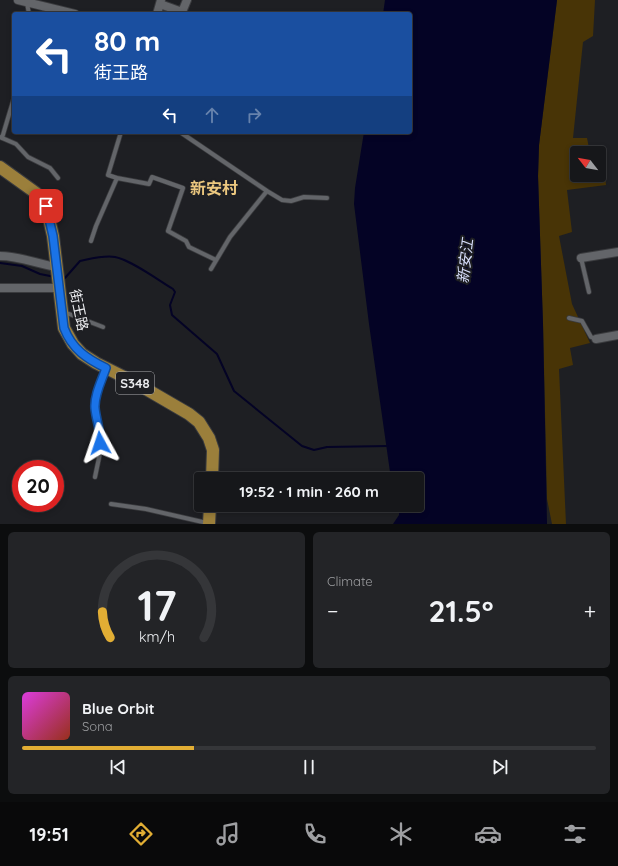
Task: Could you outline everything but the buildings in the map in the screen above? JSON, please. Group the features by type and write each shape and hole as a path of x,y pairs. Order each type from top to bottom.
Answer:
{"main road":[{"name":"街王路","path":"0,167 36,192 44,201 48,210 64,328 73,344 82,354 134,382 189,414 199,422 206,433 213,450 212,472"},
{"path":"209,524 210,512"}],"street":[{"path":"18,0 68,12"},
{"path":"158,12 160,2 182,12 187,0"},
{"path":"581,258 618,252"},
{"path":"0,256 27,259 57,268"},
{"path":"0,288 59,287"},
{"path":"596,339 618,335"}],"lane":[{"path":"27,1 29,12"},
{"path":"12,104 1,137 16,144 28,157 50,168 58,178"},
{"path":"120,134 108,174 117,178 149,184 152,177 183,188 168,231 186,241 189,247 216,260"},
{"path":"183,134 267,191 286,201 304,197 327,198"},
{"path":"91,242 96,226 117,178"},
{"path":"211,269 230,237 267,191"},
{"path":"581,258 589,292"},
{"path":"62,311 103,327"},
{"path":"569,318 582,321 591,337 596,339"},
{"path":"95,477 100,453 101,434 95,409 96,398 106,368"},
{"path":"111,504 146,509 209,524"}],"shaded area":[{"path":"557,0 595,0 593,36 583,42 573,138 587,138 589,146 570,146 570,182 606,182 606,185 567,190 572,232 559,236 572,304 590,343 570,348 573,365 559,369 566,524 552,524 547,499 538,176 539,145"}],"water":[{"name":"新安江","path":"385,0 557,0 539,145 538,176 547,524 393,524 399,515 399,512 424,512 424,472 390,472 354,204 355,188 364,134 412,134 412,12 383,12"}],"waterway":[{"path":"63,278 65,278 80,261 106,256 115,257 129,262 173,289 175,292 170,305 172,315 217,354 234,391 302,446 314,450 327,447 388,446"},
{"path":"0,263 22,266 40,274 55,277"}],"district":[{"name":"新安村","path":"214,188"}],"route":[{"path":"46,206 53,236 64,328 69,339 82,354 106,368 96,398 95,409 101,434 100,443"}]}
